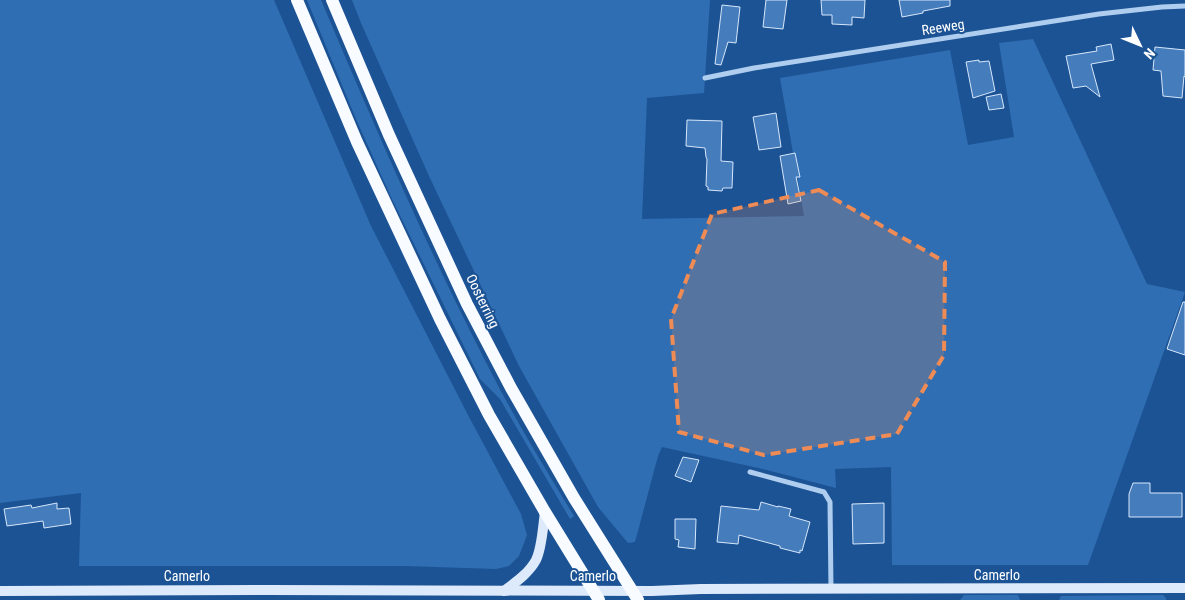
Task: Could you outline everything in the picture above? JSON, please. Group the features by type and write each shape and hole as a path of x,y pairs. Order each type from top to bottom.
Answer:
{"main road":[{"path":"297,0 357,142 440,319 489,416 596,595"},
{"name":"Oosterring","path":"332,0 386,127 467,304 549,456 635,595"},
{"path":"504,591 526,572 537,558 545,512"},
{"name":"Camerlo","path":"0,591 504,591 635,595 701,589 1185,588"},
{"path":"695,600 701,589"}],"street":[{"name":"Reeweg","path":"705,78 754,68 1099,14 1185,6"},
{"path":"750,472 824,492 830,502 831,589"}],"highlighted area":[{"path":"819,190 945,262 944,355 897,434 764,455 679,432 671,319 712,214"}],"shaded area":[{"path":"0,0 274,0 371,226 521,514 527,535 519,556 509,566 496,569 405,566 79,566 81,493 0,503"},
{"path":"307,0 321,0 381,141 445,280 510,409 574,516 570,519 500,399 480,379 391,197 356,119"},
{"path":"352,0 710,0 704,93 647,98 642,219 804,216 780,78 950,50 968,145 1014,137 999,43 1033,39 1147,284 1185,292 1088,565 892,565 891,467 835,469 836,488 763,469 662,447 635,542 628,543 598,507 519,366 429,176"},
{"path":"964,595 1018,595 1020,600 960,600"},
{"path":"1163,595 1166,600 1059,600 1061,596"}],"building":[{"path":"766,0 787,0 783,29 763,27"},
{"path":"821,0 865,0 864,18 852,17 852,25 832,24 832,15 822,15"},
{"path":"899,0 950,0 950,6 902,17"},
{"path":"722,5 740,7 736,43 728,42 721,65 715,64"},
{"path":"1111,44 1114,60 1091,64 1100,97 1086,86 1073,88 1066,56 1097,51 1096,47"},
{"path":"1155,47 1185,50 1185,77 1182,98 1163,96 1161,71 1153,70"},
{"path":"979,60 979,62 989,61 995,91 973,98 966,62"},
{"path":"1001,94 1004,108 989,110 986,97"},
{"path":"776,113 781,147 759,150 753,117"},
{"path":"687,120 722,121 721,161 733,162 732,188 723,188 722,191 708,190 706,186 707,159 705,148 686,146"},
{"path":"795,153 800,177 796,177 801,201 788,204 780,156"},
{"path":"1183,302 1185,302 1185,355 1167,349"},
{"path":"683,457 699,460 691,482 675,476"},
{"path":"1133,483 1150,483 1150,493 1182,493 1182,517 1129,517 1129,494"},
{"path":"761,502 791,509 789,516 810,522 800,553 739,535 738,544 717,542 721,506 759,510"},
{"path":"57,503 57,509 69,508 71,524 44,528 43,521 7,526 4,509 31,505 32,508"},
{"path":"884,503 884,543 853,544 852,504"},
{"path":"675,519 696,519 695,549 678,547 679,540 675,539"}]}
